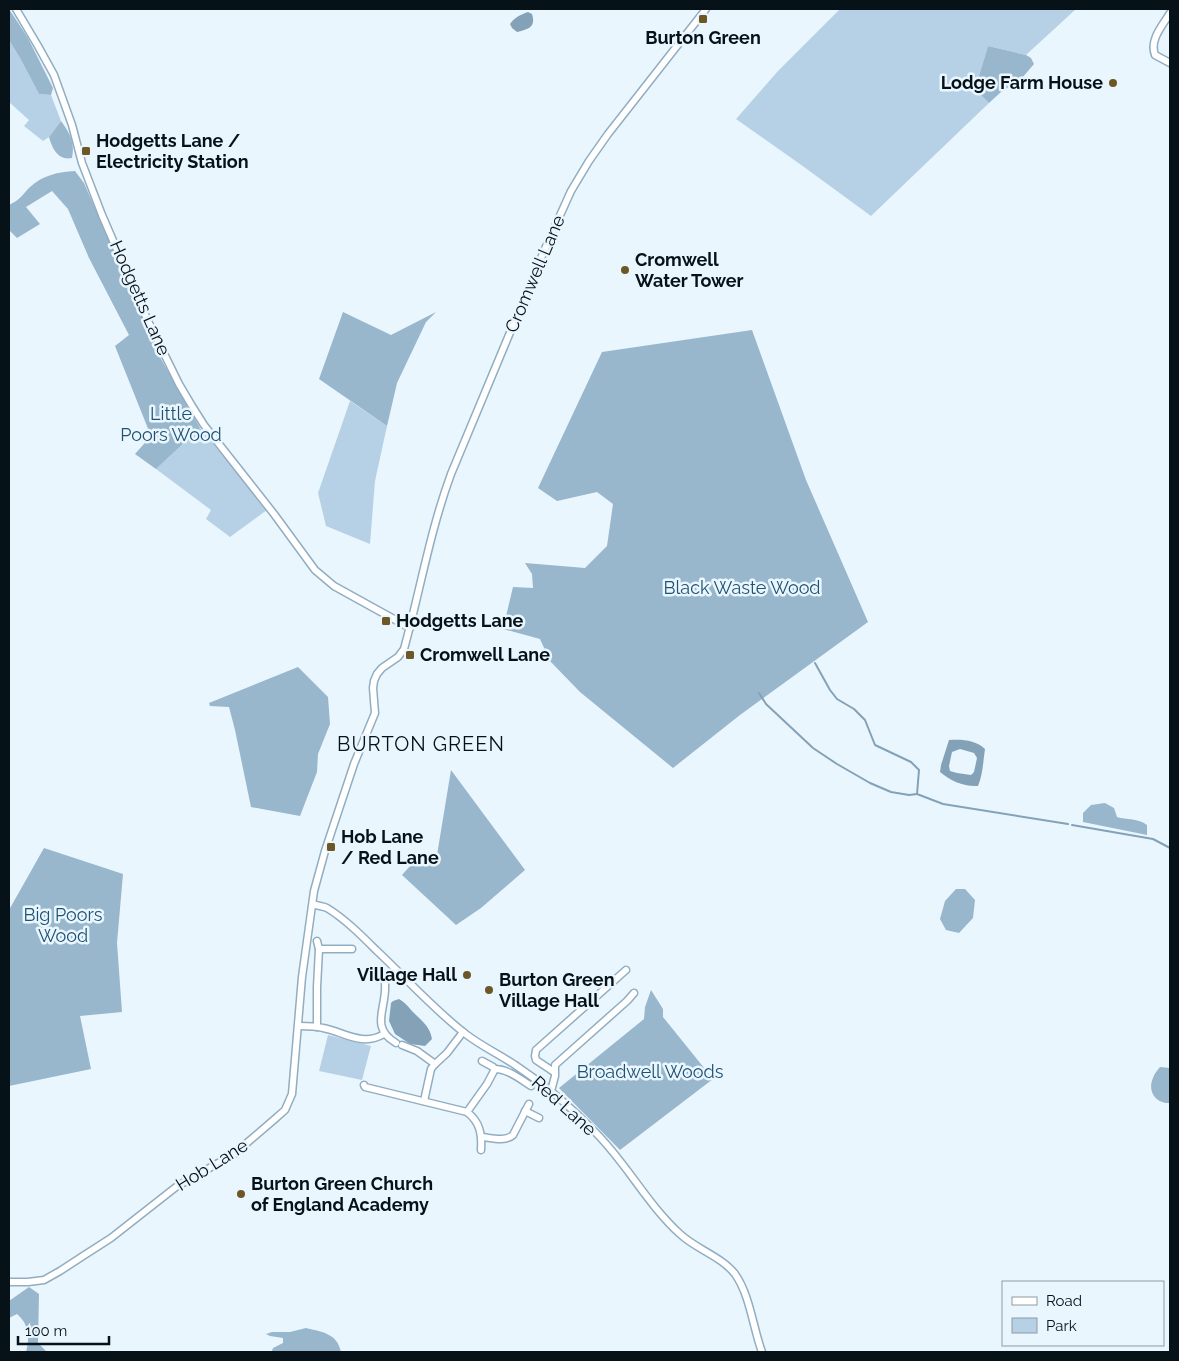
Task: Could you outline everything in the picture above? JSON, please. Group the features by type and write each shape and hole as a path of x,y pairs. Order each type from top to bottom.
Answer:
{"street":[{"name":"Hodgetts Lane","path":"16,9 54,76 72,125 82,163 102,215 147,319 179,384 204,425 315,570 334,586 410,628"},
{"name":"Cromwell Lane","path":"313,904 314,890 325,851 354,764 372,724 376,709 374,681 382,668 404,651 432,535 446,489 568,196 588,161 706,9"},
{"path":"1170,13 1156,36 1152,48 1154,54 1170,63"},
{"name":"Hob Lane","path":"9,1282 44,1280 60,1271 110,1238 176,1187 234,1154 284,1110 292,1094 302,977 313,904"},
{"name":"Red Lane","path":"313,904 326,908 352,928 463,1032 517,1066 551,1091 583,1120 615,1153 644,1193 674,1228 690,1243 724,1264 737,1276 746,1298 762,1352"},
{"path":"317,941 319,949 317,987 318,1027"},
{"path":"319,949 352,949"},
{"path":"554,1072 536,1060 536,1050 626,970"},
{"path":"385,984 386,991 381,1023 384,1034 399,1044 417,1051 435,1064"},
{"path":"551,1091 554,1065 634,994"},
{"path":"299,1026 337,1031 356,1039 369,1040 384,1034"},
{"path":"424,1101 431,1069 447,1053 463,1032"},
{"path":"482,1061 495,1070 509,1072 531,1086"},
{"path":"467,1112 495,1070"},
{"path":"364,1085 365,1087 467,1112 478,1125 482,1137 481,1150"},
{"path":"482,1137 509,1138 513,1135 529,1104"},
{"path":"525,1112 539,1118"}],"green space":[{"path":"9,9 28,38 53,88 51,95 39,94 9,40"},
{"path":"840,9 1076,9 1026,55 988,46 975,89 989,103 871,216 736,119 778,71"},
{"path":"9,40 39,94 51,95 61,121 49,137 43,141 24,126 29,120 9,102"},
{"path":"988,46 1026,55 1031,58 1034,64 1022,78 1001,92 989,103 975,89"},
{"path":"61,121 71,138 72,158 59,156 49,137"},
{"name":"Little Poors Wood","path":"75,171 84,183 161,359 200,428 156,469 135,454 151,436 115,346 129,335 89,258 68,209 52,191 26,207 40,224 17,238 9,230 9,205 45,177 57,173"},
{"path":"343,312 391,335 436,312 426,322 397,383 387,426 319,379"},
{"name":"Black Waste Wood","path":"752,330 806,480 868,622 740,715 673,768 580,692 550,661 540,639 503,629 513,587 533,588 532,574 525,563 585,568 607,546 613,504 597,492 557,501 538,488 602,352"},
{"path":"350,401 387,426 375,481 370,544 326,526 318,493"},
{"path":"200,428 267,510 230,537 206,519 211,510 156,469"},
{"path":"298,667 328,697 330,724 318,754 317,772 300,816 251,807 229,707 210,706 209,703"},
{"path":"451,770 525,870 481,908 456,925 402,875 417,858 436,861"},
{"path":"1105,803 1114,808 1117,817 1136,820 1147,825 1147,835 1083,822 1083,813 1091,805"},
{"name":"Big Poors Wood","path":"44,848 123,874 117,943 122,1012 80,1016 91,1069 9,1086 9,910"},
{"path":"956,889 965,889 975,900 973,918 959,933 946,930 940,919 945,901"},
{"name":"Broadwell Woods","path":"651,990 663,1009 663,1017 713,1079 620,1150 559,1088 644,1019 645,1007"},
{"path":"328,1035 371,1046 362,1080 319,1071"},
{"path":"1160,1067 1170,1068 1170,1103 1157,1099 1152,1092 1151,1083"},
{"path":"29,1287 39,1294 38,1343 47,1352 26,1352 28,1336 24,1322 17,1314 9,1318 9,1301"},
{"path":"306,1328 328,1334 336,1341 341,1352 272,1351 273,1348 283,1343 283,1338 266,1334 290,1332"}],"shaded area":[{"path":"528,12 532,14 532,25 517,32 510,24 518,16"},
{"path":"949,740 968,741 985,749 978,786 958,783 949,778 940,772","holes":["960,749 974,753 977,758 974,772 971,775 950,771 949,766 952,752"]},
{"path":"399,999 407,1005 429,1030 432,1039 425,1046 410,1044 395,1034 389,1021 391,1003"}],"waterway":[{"path":"815,663 837,699 854,709 865,720 875,745 911,762 919,770 917,794 943,804 1068,824"},
{"path":"759,693 766,704 813,748 837,764 870,783 891,792 909,795 917,794"},
{"path":"1072,825 1153,839 1170,848"}],"place":[{"name":"Burton Green","path":"703,19"},
{"name":"Lodge Farm House","path":"1113,83"},
{"name":"Hodgetts Lane / Electricity Station","path":"86,151"},
{"name":"Cromwell Water Tower","path":"625,270"},
{"name":"Hodgetts Lane","path":"386,621"},
{"name":"Cromwell Lane","path":"410,655"},
{"name":"Hob Lane / Red Lane","path":"331,847"},
{"name":"Village Hall","path":"467,975"},
{"name":"Burton Green Village Hall","path":"489,990"},
{"name":"Burton Green Church of England Academy","path":"241,1194"}],"district":[{"name":"BURTON GREEN","path":"421,744"}]}
